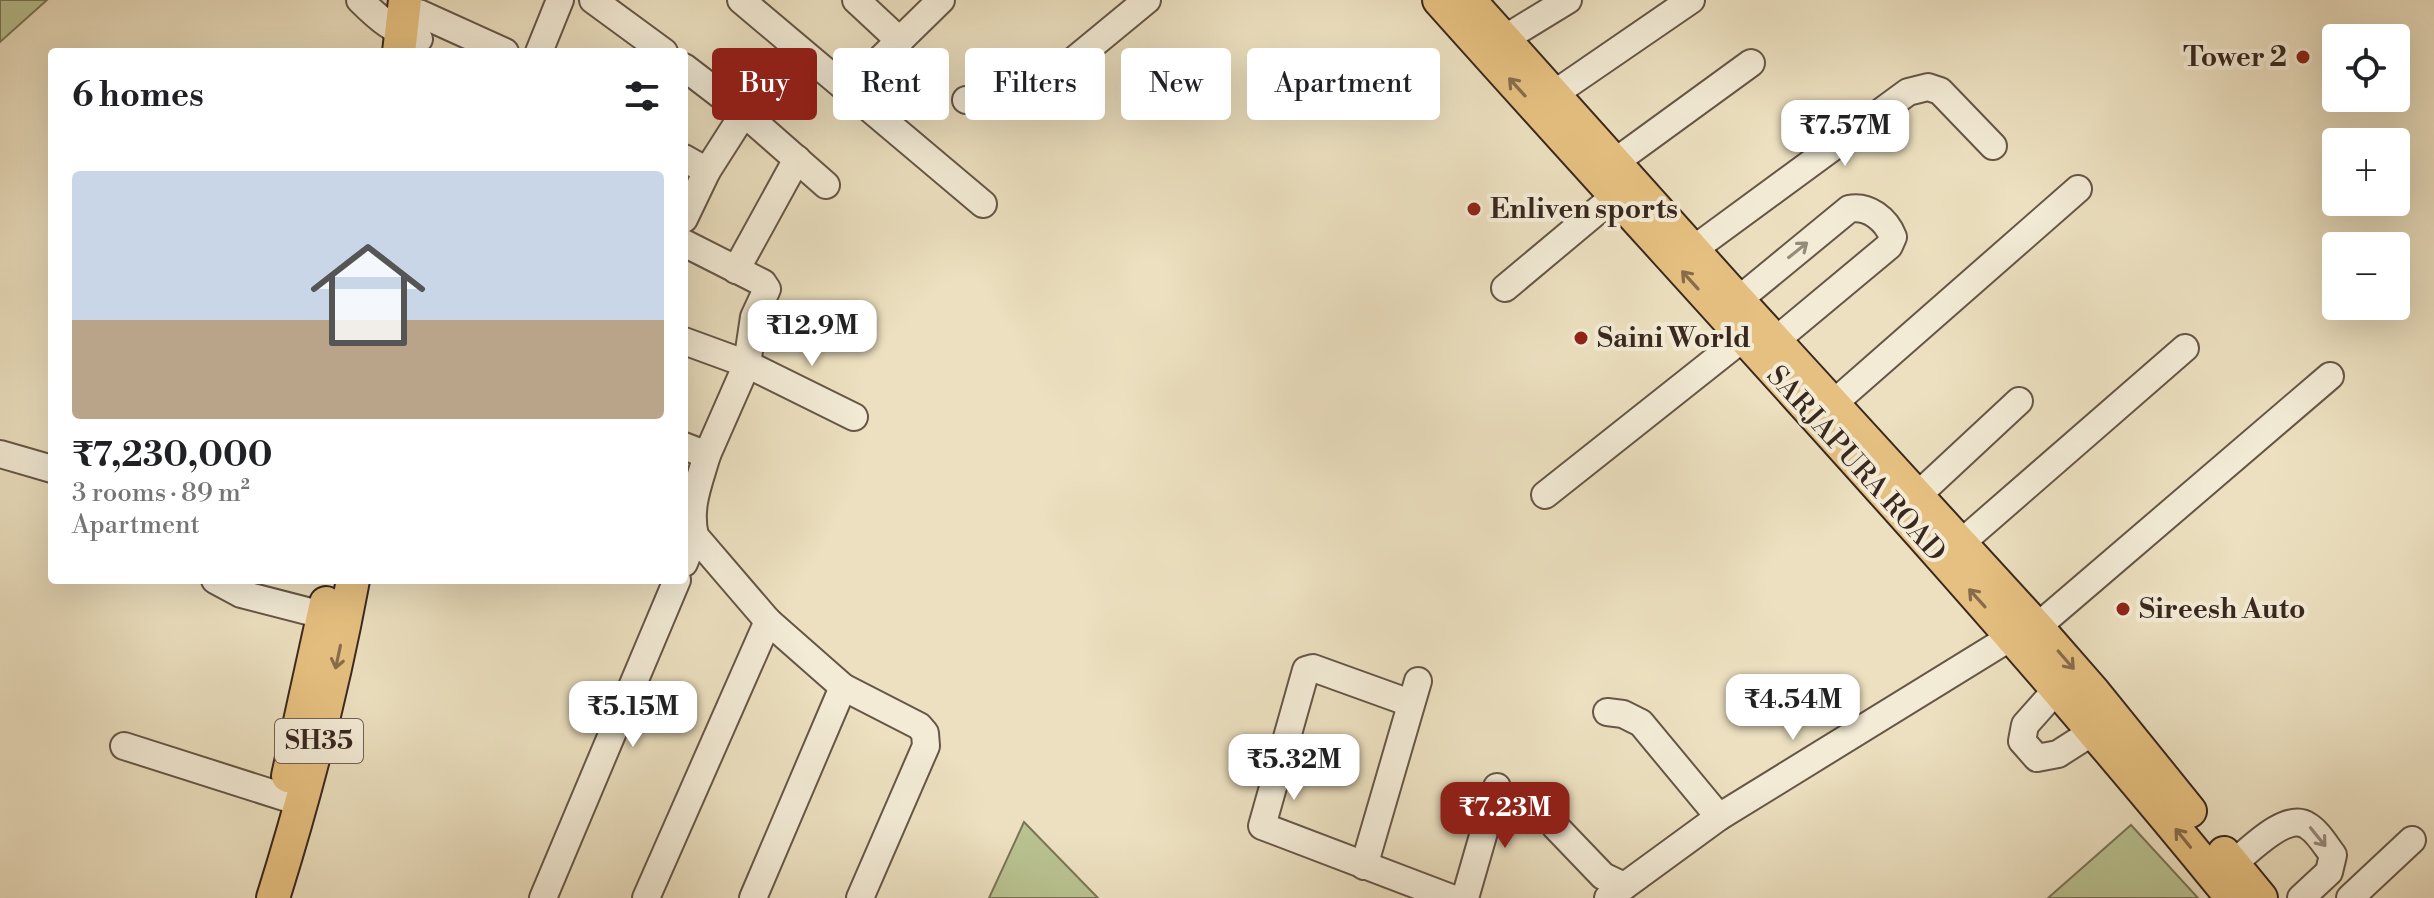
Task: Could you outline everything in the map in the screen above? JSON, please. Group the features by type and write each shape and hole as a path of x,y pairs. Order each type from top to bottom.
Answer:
{"main road":[{"name":"SARJAPURA ROAD","path":"1439,0 1615,196 1729,307 1775,341 1834,403 1961,543 2024,632 2074,695 2233,864 2261,898"},
{"name":"SARJAPURA ROAD","path":"1469,0 1694,249 1729,307 1743,338 2024,632"},
{"name":"SH35","path":"252,898 325,717 334,619 331,584"},
{"name":"SH35","path":"334,619 351,584"},
{"name":"SARJAPURA ROAD","path":"2074,695 2094,731 2232,898"},
{"name":"SH35","path":"273,898 293,800"}],"street":[{"path":"360,0 382,21 490,48"},
{"path":"541,48 560,0"},
{"path":"593,0 659,48"},
{"path":"741,0 833,78"},
{"path":"856,0 900,41"},
{"path":"893,48 941,0"},
{"path":"1089,48 1147,0"},
{"path":"1504,39 1568,0"},
{"path":"1554,94 1691,0"},
{"path":"1615,162 1751,63"},
{"path":"688,70 712,88"},
{"path":"1694,249 1908,92 1928,87 1940,91 1993,146"},
{"path":"688,211 707,171 740,120"},
{"path":"752,120 826,185"},
{"path":"883,120 983,204"},
{"path":"736,270 797,159"},
{"path":"688,160 707,171"},
{"path":"1834,403 2078,189"},
{"path":"1505,288 1615,196"},
{"path":"1729,307 1849,209 1858,207 1872,212 1890,228 1893,237 1889,246 1775,341"},
{"path":"688,245 763,283 767,289 754,317 747,364 695,450 691,519 695,536 768,621 843,687 919,726 925,733 926,746 860,898"},
{"path":"1545,495 1743,338"},
{"path":"688,342 747,364 854,417"},
{"path":"1961,543 2185,348"},
{"path":"1555,826 1616,892 1719,817 2024,632 2330,376"},
{"path":"1918,495 2019,401"},
{"path":"0,454 48,468"},
{"path":"688,553 695,536"},
{"path":"222,584 241,594 334,619"},
{"path":"543,898 675,584"},
{"path":"646,898 768,621"},
{"path":"1364,866 1414,692 1309,668 1266,807 1262,822 1265,829 1364,866 1451,898"},
{"path":"753,898 843,687"},
{"path":"2074,695 2025,725 2022,741 2037,758 2058,754 2094,731"},
{"path":"1607,712 1623,714 1641,723 1719,817"},
{"path":"124,746 293,800"},
{"path":"1465,898 1497,787"},
{"path":"2233,864 2287,822 2299,821 2310,826 2333,855 2329,872 2301,898"},
{"path":"2350,898 2412,840"}],"green space":[{"path":"0,0 47,0 0,42"},
{"path":"1024,822 1098,898 989,898"},
{"path":"2131,825 2198,898 2048,898"}],"place":[{"name":"Tower 2","path":"2303,57"},
{"name":"Enliven sports","path":"1474,209"},
{"name":"Saini World","path":"1581,338"},
{"name":"Sireesh Auto","path":"2123,609"}]}
